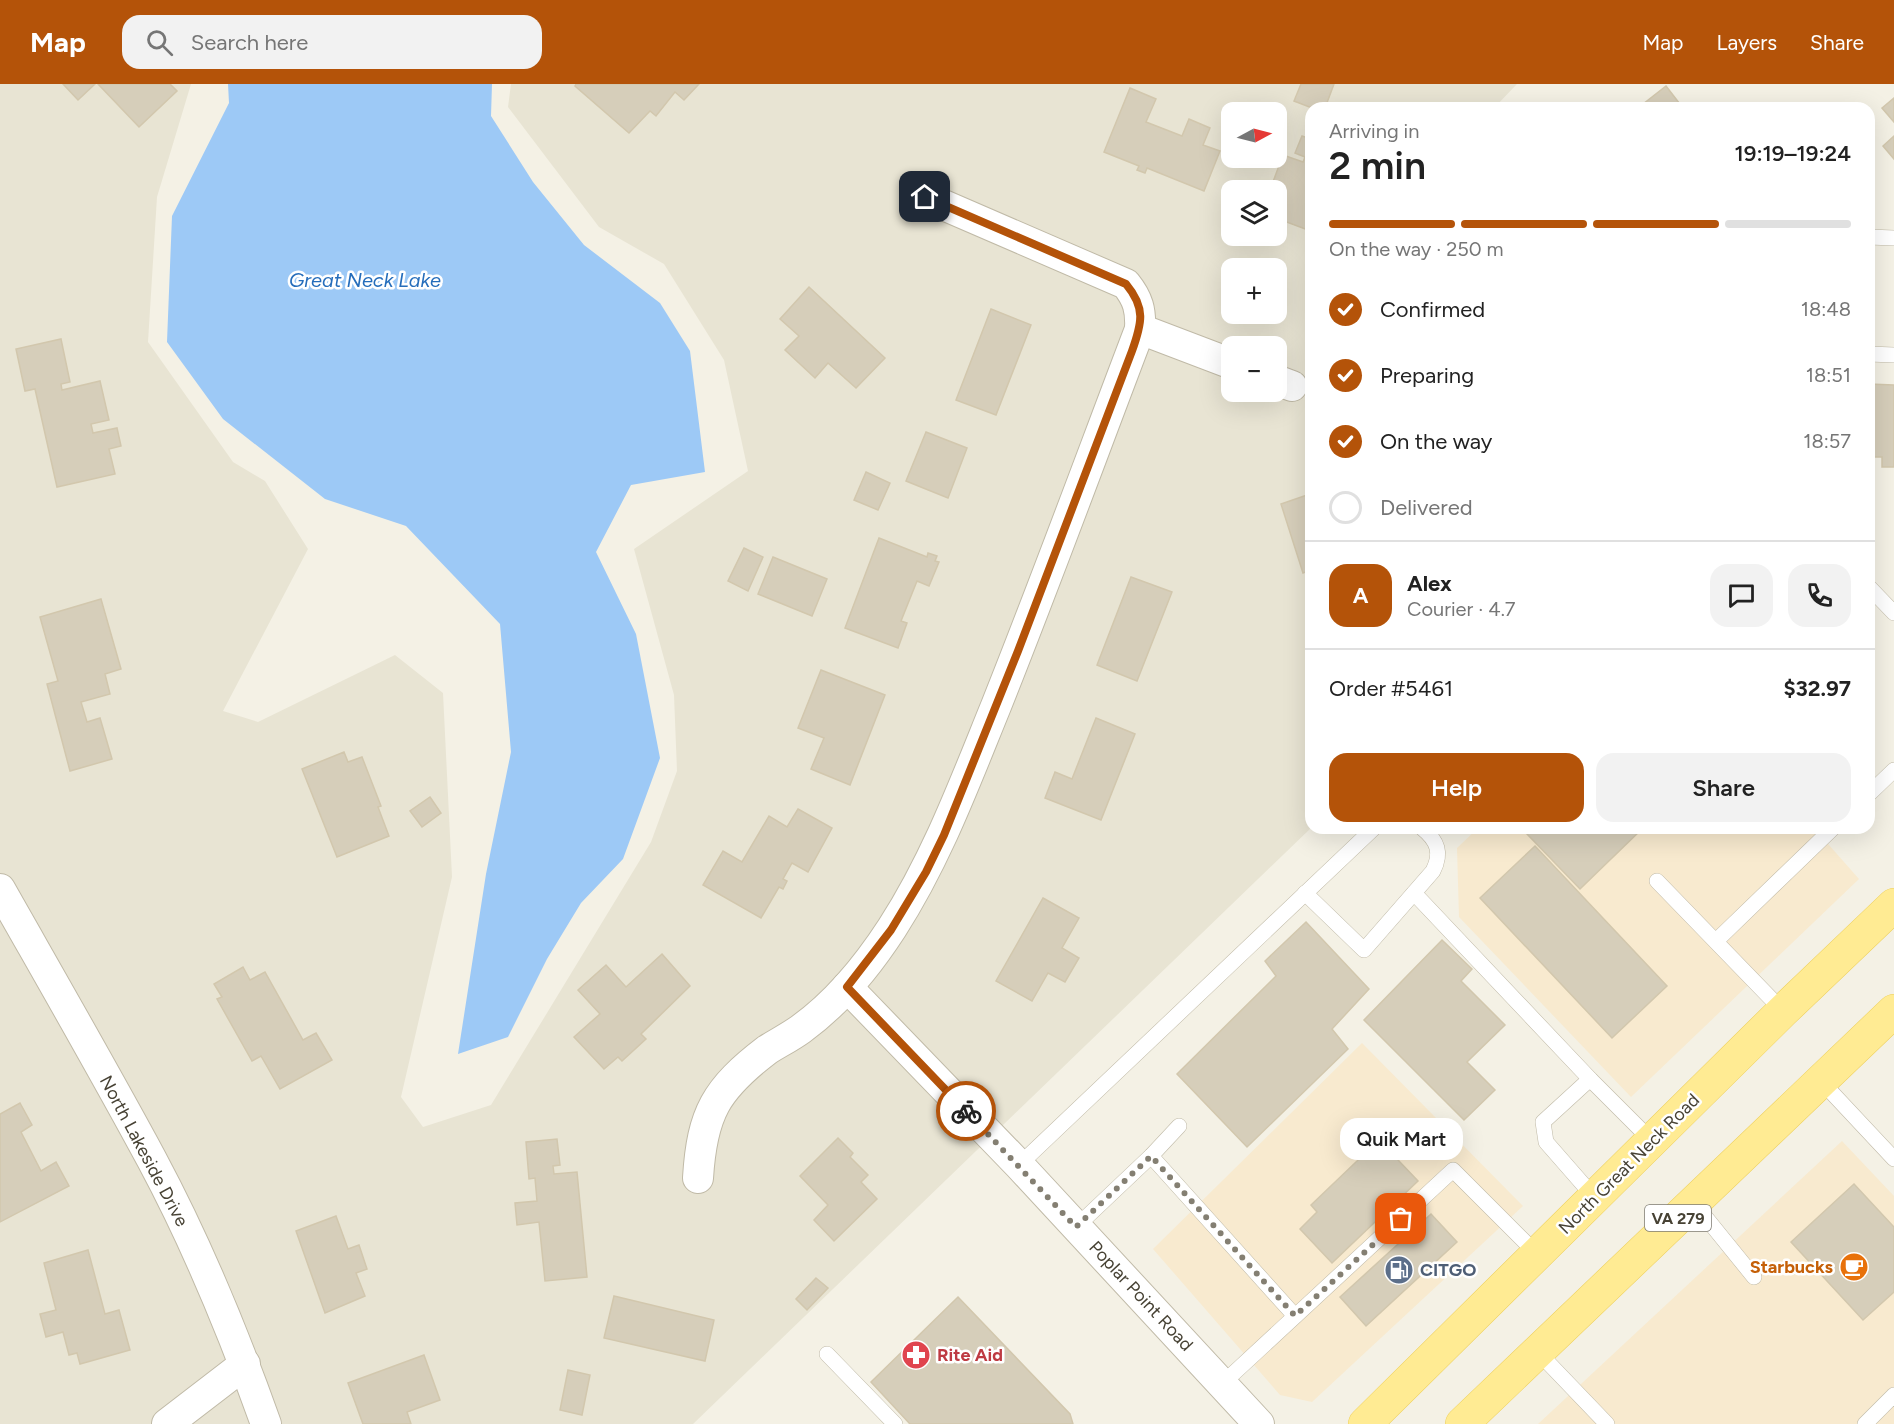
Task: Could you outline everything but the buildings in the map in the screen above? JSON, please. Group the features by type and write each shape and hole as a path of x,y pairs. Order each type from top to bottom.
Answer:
{"main road":[{"name":"North Great Neck Road","path":"1365,1424 1894,905"},
{"name":"VA 279","path":"1462,1424 1894,1011"}],"street":[{"path":"698,1178 700,1145 710,1113 719,1095 736,1076 769,1049 802,1029 847,987 891,930 926,872 944,835 1018,651 1140,329 1141,312 1135,295 1126,284 925,197"},
{"path":"1140,329 1221,360"},
{"name":"North Lakeside Drive","path":"0,889 153,1162 198,1254 244,1364 266,1424"},
{"name":"Poplar Point Road","path":"847,987 1019,1166 1259,1424"},
{"path":"167,1424 244,1364"}],"lane":[{"path":"1875,237 1894,238"},
{"path":"1875,354 1894,355"},
{"path":"1875,593 1894,613"},
{"path":"1875,788 1894,770"},
{"path":"1019,1166 1368,834"},
{"path":"1305,893 1364,950 1433,871 1439,859 1431,834"},
{"path":"1716,941 1824,834"},
{"path":"1657,881 1784,1011"},
{"path":"1414,893 1590,1079 1652,1141"},
{"path":"1590,1079 1543,1122 1546,1142 1595,1198"},
{"path":"1821,1081 1892,1153"},
{"path":"1076,1227 1151,1156 1179,1126"},
{"path":"1151,1156 1295,1316"},
{"path":"1222,1384 1453,1170 1538,1255"},
{"path":"1694,1203 1754,1277"},
{"path":"1538,1352 1604,1423"},
{"path":"827,1354 895,1424"},
{"path":"1865,1424 1894,1395"}],"shaded area":[{"path":"0,84 191,84 157,197 148,342 233,462 265,481 308,549 223,711 258,722 395,655 443,693 452,877 401,1097 423,1127 491,1105 651,842 677,771 674,695 634,549 748,471 724,360 664,264 599,227 508,107 511,84 1517,84 1500,102 1305,102 1305,834 693,1424 0,1424"},
{"path":"1472,834 1819,834 1859,879 1631,1097 1459,917 1457,848"},
{"path":"1362,1043 1523,1206 1312,1402 1280,1395 1153,1249"},
{"path":"1842,1141 1894,1196 1894,1424 1538,1424"}],"water":[{"name":"Great Neck Lake","path":"228,84 492,84 491,116 533,182 584,245 660,303 690,351 705,472 631,485 596,552 636,634 660,758 623,859 581,903 547,959 508,1037 458,1054 486,874 511,752 500,624 406,526 325,499 223,419 167,342 172,216 229,103"}],"way so far":[{"path":"966,1111 1076,1227 1151,1156 1295,1316 1401,1219"}],"place":[{"name":"Quik Mart","path":"1401,1219"},
{"name":"Starbucks","path":"1854,1267"},
{"name":"CITGO","path":"1399,1270"},
{"name":"Rite Aid","path":"916,1355"}],"route":[{"path":"925,197 1126,284 1135,295 1141,312 1140,329 1132,351 1018,651 944,835 926,872 891,930 847,987 966,1111"}]}
